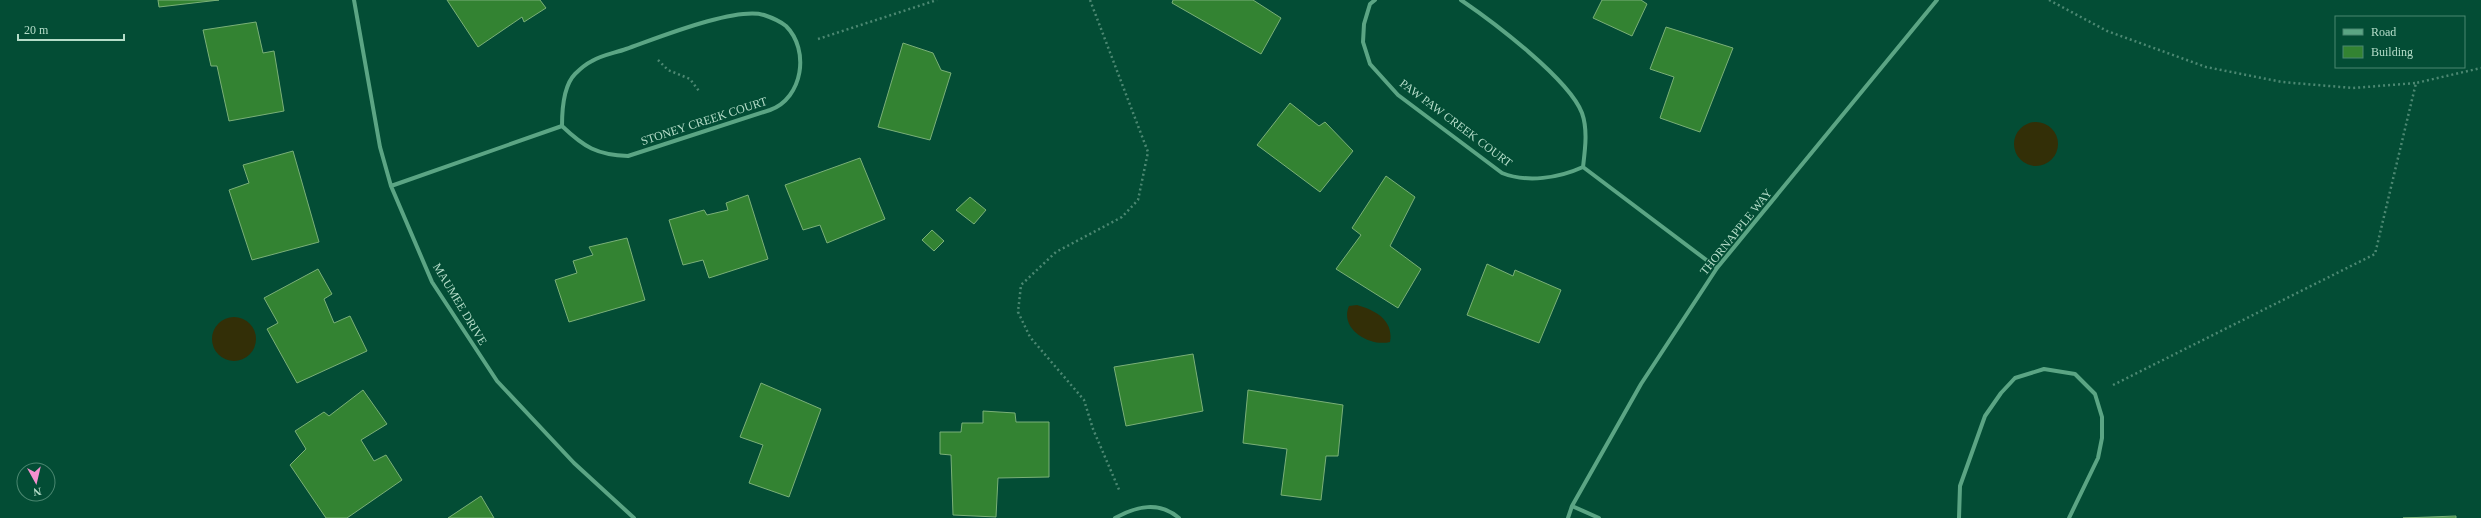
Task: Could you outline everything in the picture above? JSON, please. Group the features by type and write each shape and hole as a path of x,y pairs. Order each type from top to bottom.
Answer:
{"street":[{"name":"MAUMEE DRIVE","path":"354,0 380,147 390,186 432,282 497,381 574,463 634,518"},
{"name":"PAW PAW CREEK COURT","path":"1376,0 1370,4 1364,24 1363,42 1370,64 1398,95 1502,173 1514,178 1568,174 1583,168"},
{"path":"1461,0 1540,63 1575,98 1582,115 1586,137 1583,168 1717,268"},
{"name":"THORNAPPLE WAY","path":"1568,518 1572,506 1641,384 1717,268 1937,0"},
{"name":"STONEY CREEK COURT","path":"763,15 785,25 798,46 799,76 791,93 778,107 770,110 628,156 608,156 582,145 562,126 562,108 573,75 592,61 700,23 734,16 763,15"},
{"path":"390,186 562,126"},
{"path":"1959,518 1960,486 1985,416 2001,393 2015,378 2044,369 2075,374 2095,394 2102,417 2102,438 2098,458 2069,518"},
{"path":"1572,506 1599,518"},
{"path":"1115,518 1126,513 1150,507 1169,509 1179,518"}],"path":[{"path":"798,46 937,0"},
{"path":"1090,0 1148,152 1145,176 1138,200 1122,217 1056,252 1021,285 1018,312 1030,338 1084,400 1093,429 1117,481 1126,513"},
{"path":"2049,0 2107,31 2206,67 2282,82 2353,88 2416,83 2481,68"},
{"path":"648,41 661,64 668,70 690,79 699,91"},
{"path":"2095,394 2375,254 2416,83"}],"shaded area":[{"path":"2036,122 2048,126 2054,132 2058,144 2054,156 2048,162 2036,166 2024,162 2018,156 2014,144 2018,132 2024,126"},
{"path":"1357,305 1382,317 1389,328 1390,342 1374,342 1366,339 1352,329 1348,322 1347,314 1349,306"},
{"path":"230,317 238,317 250,323 256,335 256,343 250,355 238,361 230,361 218,355 212,343 212,335 218,323"}],"building":[{"path":"158,0 219,0 159,7"},
{"path":"447,0 540,0 546,8 524,22 522,17 478,47"},
{"path":"1173,0 1253,0 1281,18 1261,54 1172,3"},
{"path":"1602,0 1641,0 1647,4 1632,36 1593,18"},
{"path":"256,22 263,53 274,51 284,111 229,121 217,66 211,66 203,30"},
{"path":"1666,27 1733,48 1700,132 1660,118 1674,77 1650,69"},
{"path":"903,43 933,53 941,70 951,73 930,140 878,127"},
{"path":"1290,103 1319,126 1325,122 1353,151 1320,192 1257,145"},
{"path":"293,151 319,242 252,260 229,190 249,183 243,165"},
{"path":"860,158 885,219 827,243 820,225 803,230 785,185"},
{"path":"1386,176 1415,197 1390,246 1421,269 1398,308 1336,269 1361,235 1352,228"},
{"path":"748,195 768,259 709,278 703,260 683,265 669,220 704,210 707,215 728,210 726,203"},
{"path":"970,197 986,210 974,224 956,210"},
{"path":"932,230 944,241 934,251 922,240"},
{"path":"627,238 645,300 569,322 555,280 577,273 573,261 593,255 589,247"},
{"path":"1487,264 1513,276 1515,270 1561,290 1539,343 1467,315"},
{"path":"318,269 332,294 324,299 334,323 350,316 367,351 297,383 267,329 278,323 264,298"},
{"path":"1193,354 1203,411 1126,426 1114,367"},
{"path":"761,383 821,409 789,497 749,483 763,445 740,437"},
{"path":"363,390 387,424 361,440 374,461 386,455 402,480 347,518 326,518 290,465 306,449 295,431 324,412 329,416"},
{"path":"1248,390 1343,405 1338,456 1326,456 1321,500 1281,495 1287,449 1243,443"},
{"path":"983,411 1015,413 1016,422 1049,422 1049,477 998,478 996,517 953,515 951,455 940,454 940,432 961,432 962,423 983,423"},
{"path":"481,496 494,518 448,518"},
{"path":"2456,516 2456,518 2403,518"}]}
